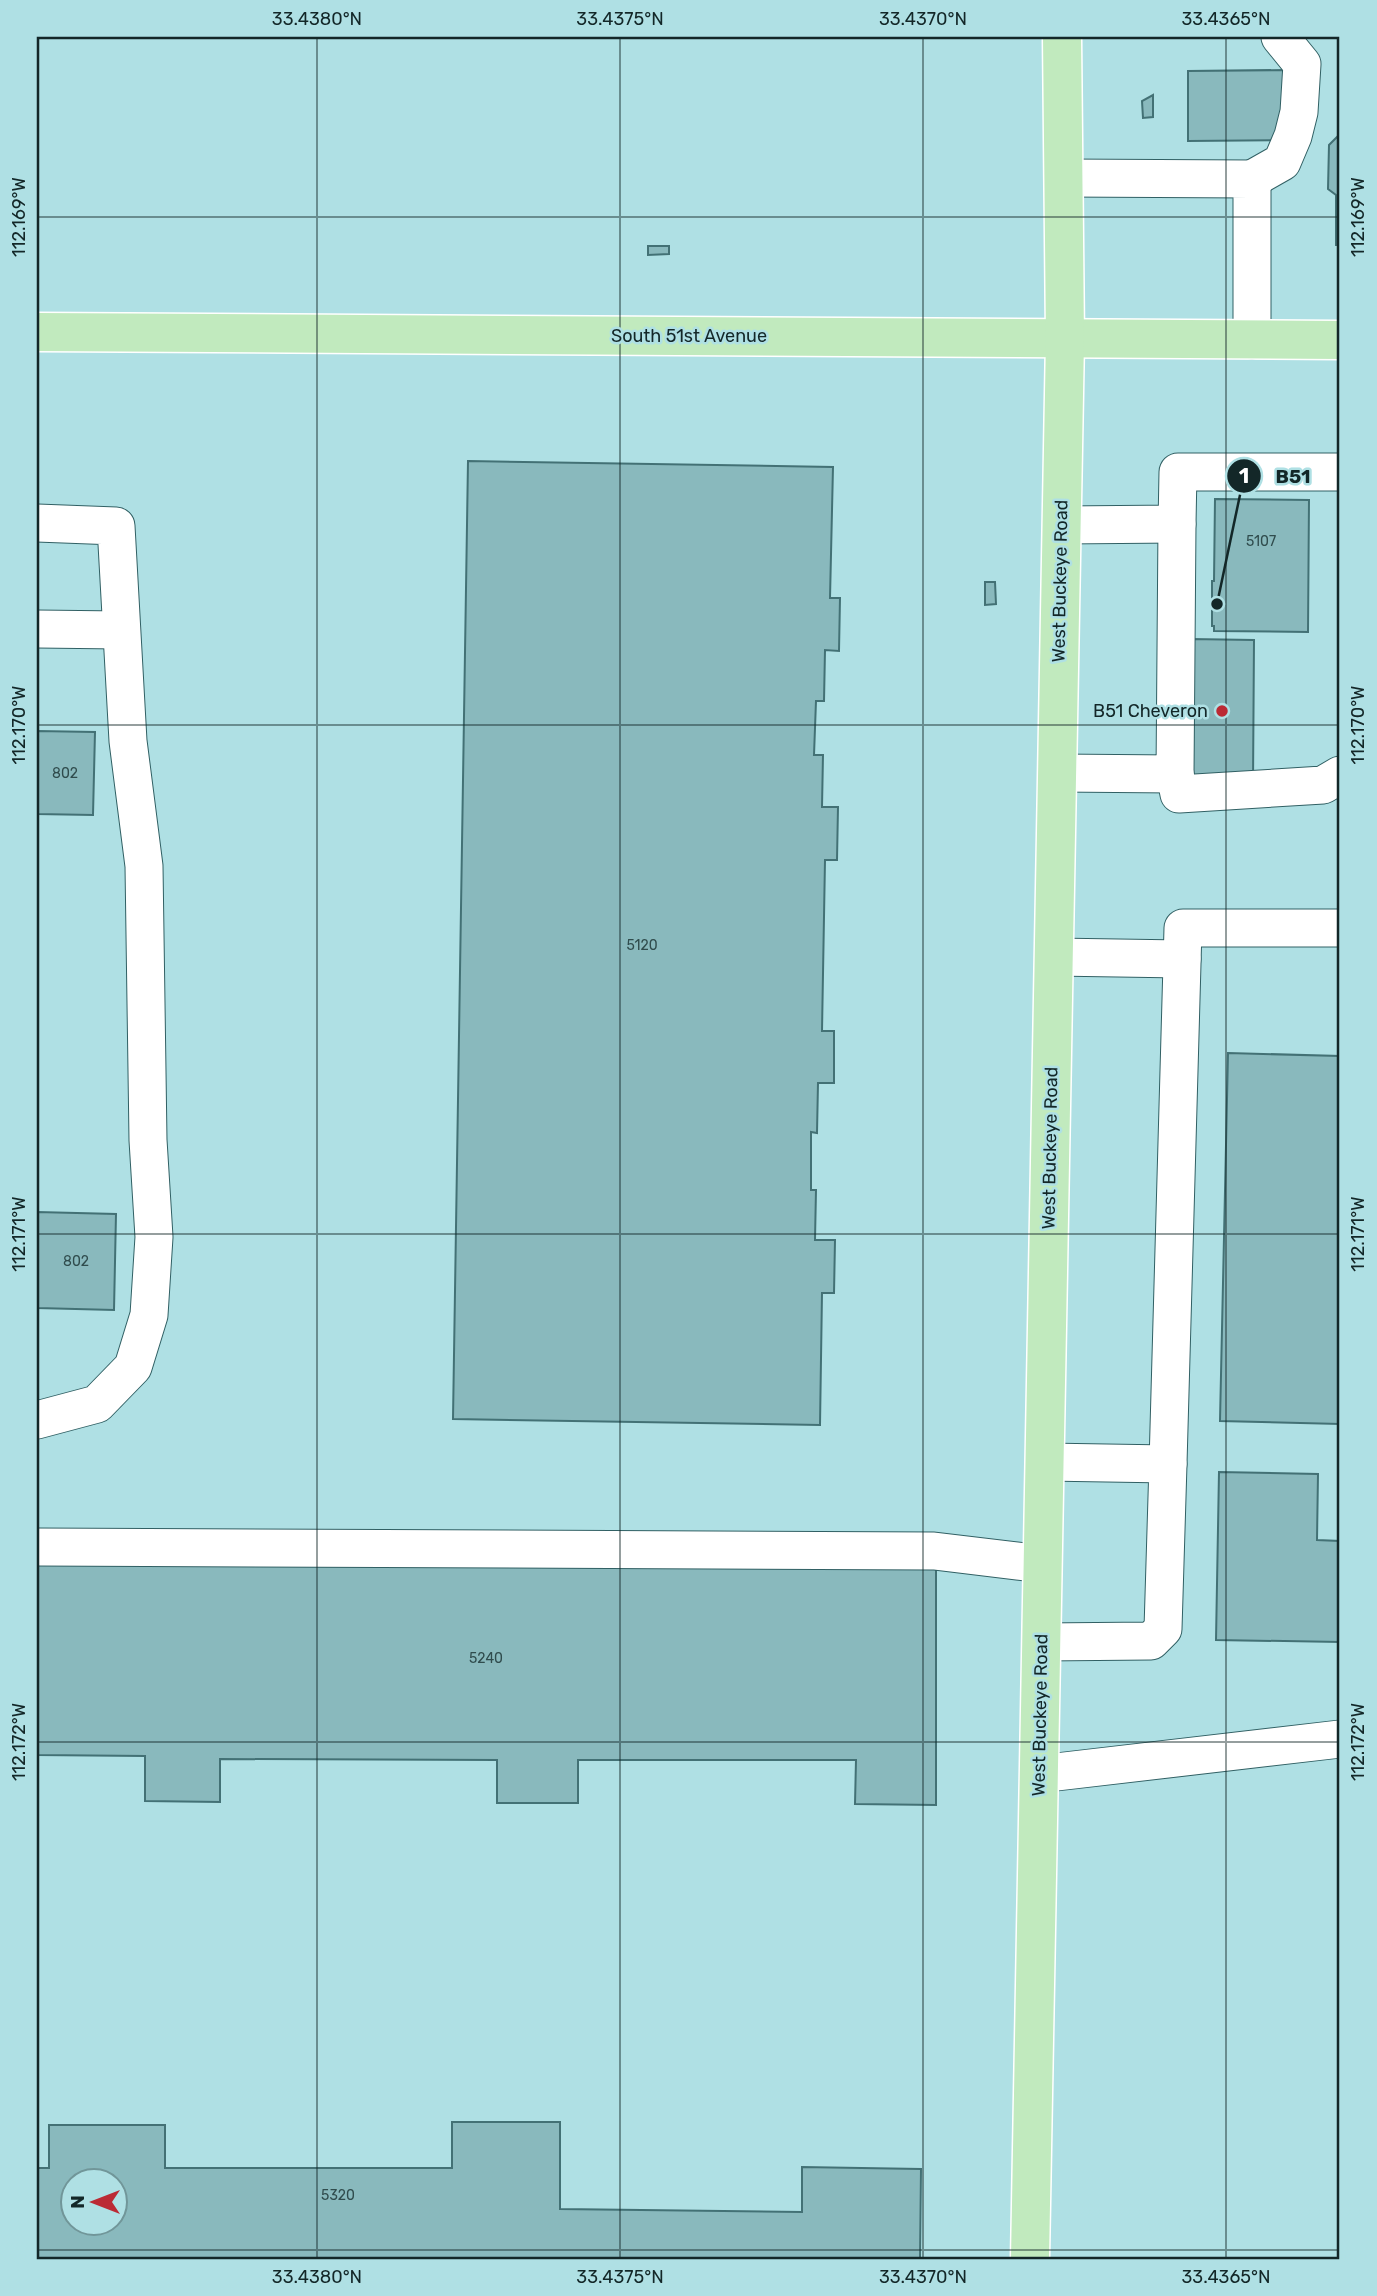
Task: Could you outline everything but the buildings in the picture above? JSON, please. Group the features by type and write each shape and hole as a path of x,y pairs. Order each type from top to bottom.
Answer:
{"main road":[{"name":"West Buckeye Road","path":"1030,2259 1065,339 1062,37"},
{"name":"South 51st Avenue","path":"37,332 1340,340"}],"lane":[{"path":"1063,178 1252,179 1282,162 1293,136 1298,112 1302,64 1280,37"},
{"path":"1252,179 1252,340"},
{"path":"1340,472 1178,472 1175,774 1179,794 1323,785 1340,775"},
{"path":"37,523 116,526 128,741 144,866 148,1140 154,1237 149,1315 133,1367 97,1404 37,1420"},
{"path":"1062,525 1177,524"},
{"path":"37,629 121,630"},
{"path":"1057,773 1175,774"},
{"path":"1042,1642 1151,1641 1163,1629 1183,928 1340,928"},
{"path":"1054,957 1182,959"},
{"path":"1045,1462 1168,1464"},
{"path":"37,1547 934,1551 1043,1564"},
{"path":"1039,1774 1340,1739"}],"place":[{"name":"B51","path":"1217,604"},
{"name":"B51 Cheveron","path":"1222,711"}]}
